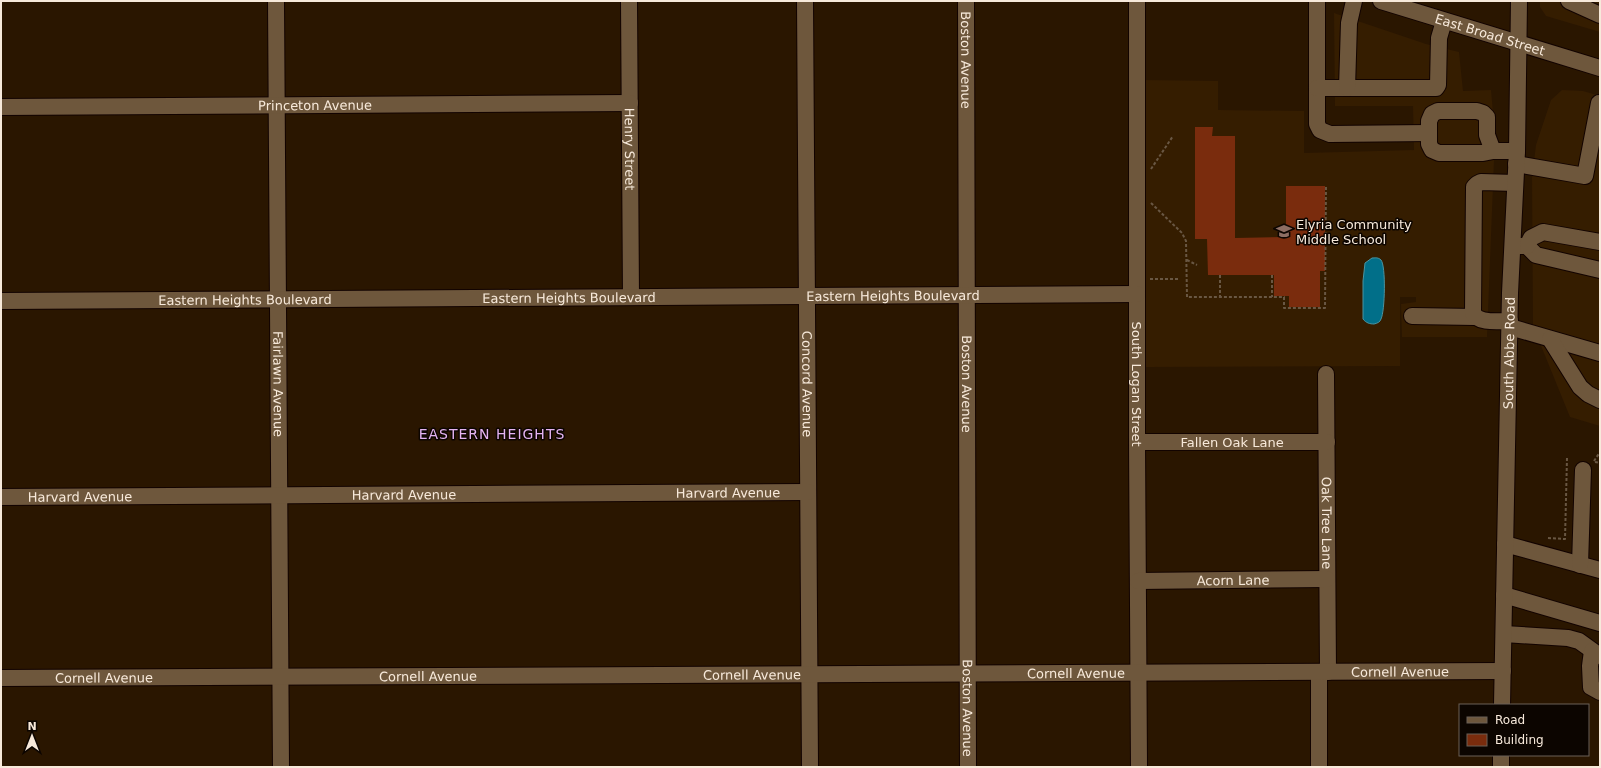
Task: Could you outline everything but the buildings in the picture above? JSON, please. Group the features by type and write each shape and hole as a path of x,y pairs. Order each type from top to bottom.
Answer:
{"street":[{"name":"Fairlawn Avenue","path":"276,1 281,767"},
{"name":"Henry Street","path":"629,1 631,297"},
{"name":"Concord Avenue","path":"805,1 810,767"},
{"name":"Boston Avenue","path":"966,1 968,767"},
{"name":"South Logan Street","path":"1137,1 1139,767"},
{"path":"1317,1 1317,124 1320,130 1330,134 1429,133"},
{"path":"1347,88 1349,23 1354,1"},
{"name":"East Broad Street","path":"1381,1 1426,8 1444,21 1600,68"},
{"name":"South Abbe Road","path":"1502,704 1510,324 1520,246 1515,183 1519,1"},
{"path":"1569,1 1600,16"},
{"path":"1317,88 1436,88 1438,85 1439,38 1444,21"},
{"name":"Princeton Avenue","path":"1,107 630,103"},
{"path":"1493,151 1487,135 1487,117 1483,113 1478,111 1438,111 1432,114 1429,121 1429,144 1432,150 1439,153 1483,153 1493,151 1585,176 1598,123 1599,103"},
{"path":"1475,317 1473,313 1474,187 1481,182 1515,183"},
{"path":"1598,270 1536,255 1520,246 1543,232 1600,242"},
{"name":"Eastern Heights Boulevard","path":"1,301 1137,294"},
{"path":"1412,316 1475,317 1479,320 1510,324 1550,339 1600,353"},
{"path":"1550,339 1580,387 1588,394 1600,400"},
{"name":"Oak Tree Lane","path":"1319,767 1327,579 1326,374"},
{"name":"Fallen Oak Lane","path":"1137,442 1327,442"},
{"path":"1580,564 1588,466"},
{"name":"Harvard Avenue","path":"1,496 808,492"},
{"path":"1505,544 1600,570"},
{"name":"Acorn Lane","path":"1138,581 1327,579"},
{"path":"1504,595 1600,623"},
{"path":"1504,634 1568,638 1579,641 1596,654 1590,681 1592,687 1600,692"},
{"name":"Cornell Avenue","path":"1,678 1503,671"},
{"path":"1501,756 1501,767"}],"path":[{"path":"1148,174 1173,136"},
{"path":"1149,200 1185,237 1187,246 1187,297 1284,297 1284,308 1325,308 1326,186"},
{"path":"1187,260 1197,266"},
{"path":"1220,275 1220,297"},
{"path":"1272,275 1272,297"},
{"path":"1149,279 1178,279"},
{"path":"1588,466 1600,452"},
{"path":"1548,538 1565,539 1567,458"},
{"path":"1600,463 1600,552"}],"shaded area":[{"path":"1540,1 1600,1 1600,32 1546,16 1540,7"},
{"name":"Elyria Community Middle School","path":"1334,13 1426,44 1459,52 1463,91 1491,90 1495,135 1487,337 1402,337 1401,304 1416,302 1416,297 1400,297 1400,366 1145,367 1144,80 1218,81 1218,110 1304,111 1304,153 1414,150 1413,106 1335,106"},
{"path":"1562,90 1583,91 1600,96 1600,426 1570,417 1533,326 1532,178 1536,145 1551,100"}],"water":[{"path":"1372,258 1378,258 1381,260 1384,271 1384,298 1382,314 1380,321 1374,324 1368,323 1363,319 1363,281 1365,263"}],"place":[{"name":"Elyria Community Middle School","path":"1284,231"}],"district":[{"name":"EASTERN HEIGHTS","path":"492,434"}]}
